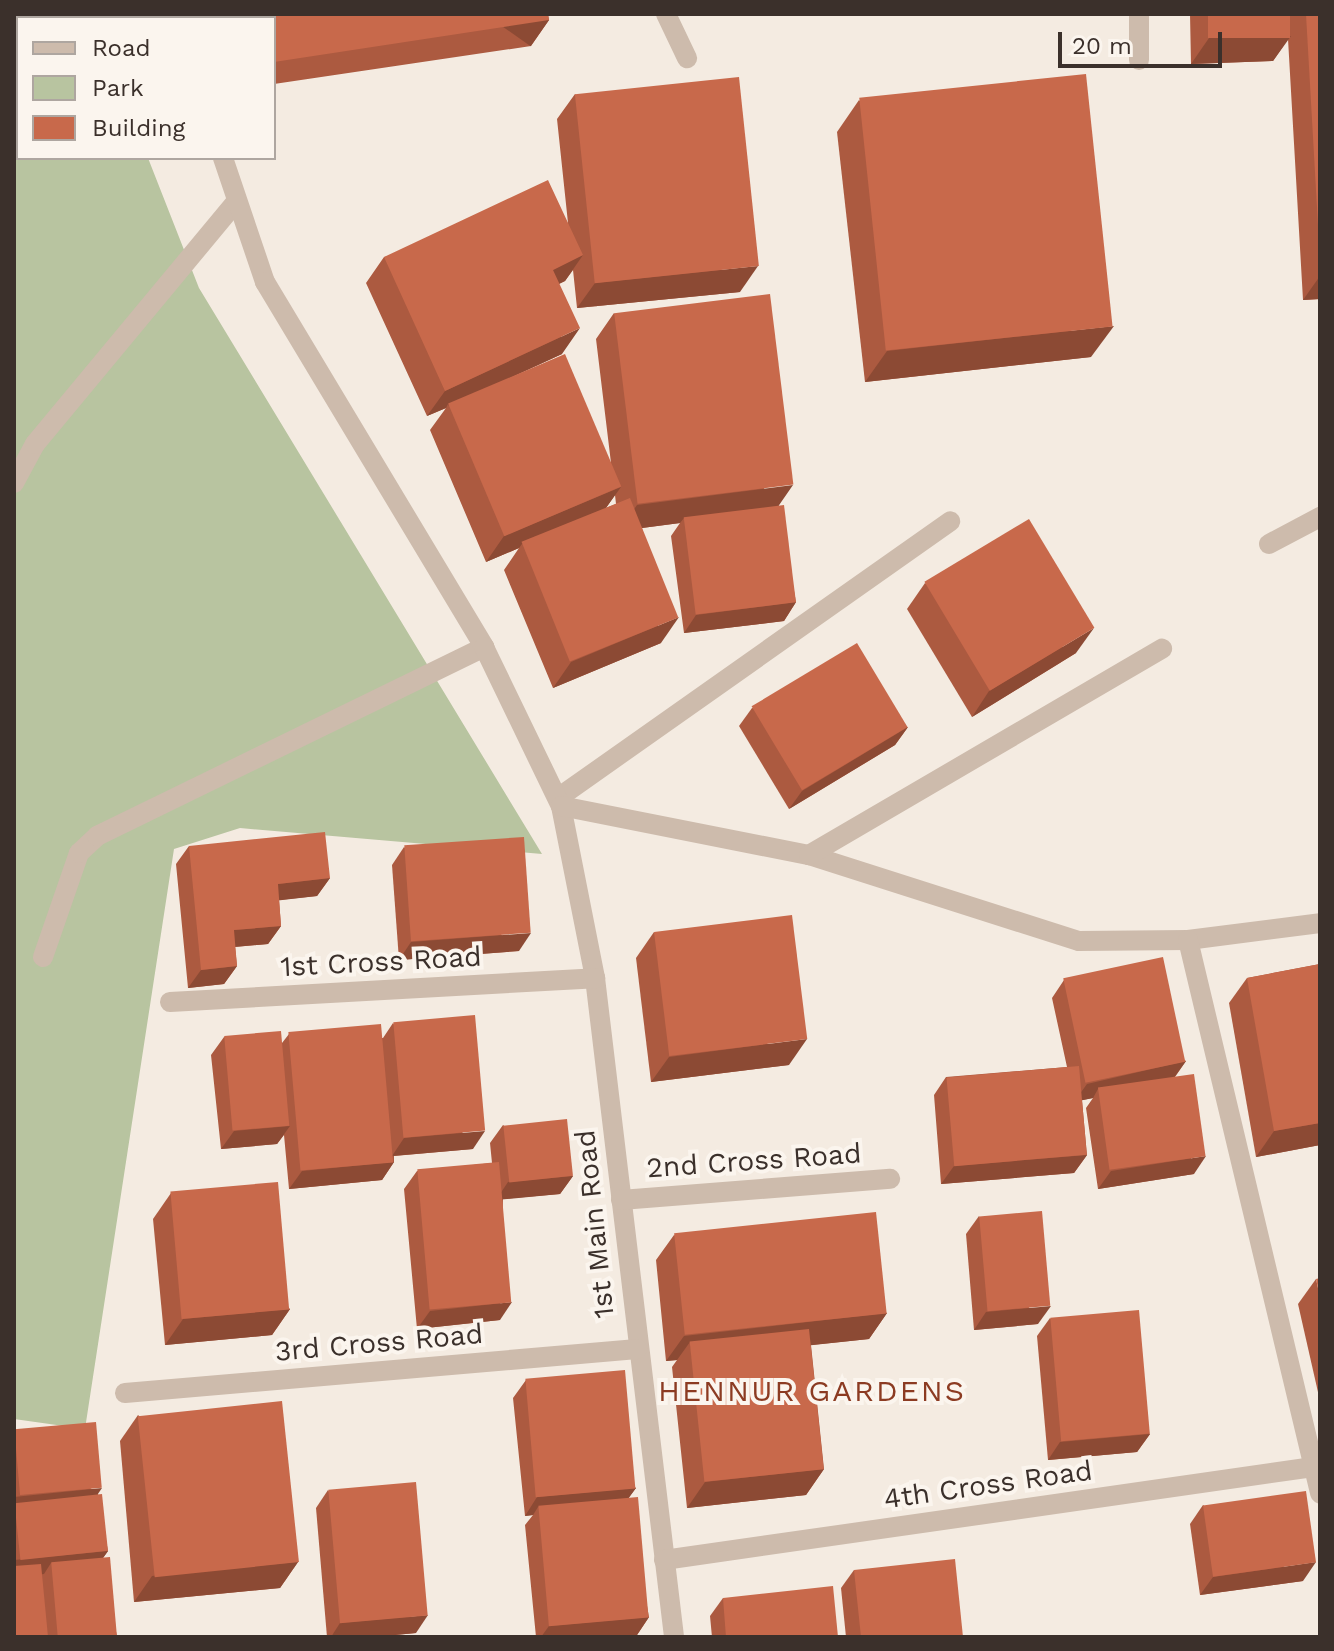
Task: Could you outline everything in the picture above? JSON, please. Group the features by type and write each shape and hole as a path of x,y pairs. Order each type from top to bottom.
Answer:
{"street":[{"path":"666,14 687,58"},
{"path":"1139,14 1139,60"},
{"name":"1st Main Road","path":"224,160 265,282 484,647 560,802 595,978 637,1349 674,1637"},
{"path":"14,483 35,444 236,202"},
{"path":"1269,544 1320,517"},
{"path":"560,802 950,521"},
{"path":"43,957 79,853 97,836 484,647"},
{"path":"809,855 1162,649"},
{"path":"560,802 809,855 1079,941 1188,940 1320,923"},
{"path":"1188,940 1317,1466 1320,1493"},
{"name":"1st Cross Road","path":"170,1002 595,978"},
{"name":"2nd Cross Road","path":"621,1200 890,1179"},
{"name":"3rd Cross Road","path":"125,1393 637,1349"},
{"name":"4th Cross Road","path":"664,1560 1317,1466"}],"green space":[{"path":"14,14 110,14 16,16 16,160 149,160 199,288 542,854 240,828 174,849 85,1429 14,1419"}],"building":[{"path":"548,14 549,20 276,62 276,16 254,16"},
{"path":"1208,14 1290,14 1290,38 1208,38"},
{"path":"1306,14 1320,14 1320,260"},
{"path":"1086,74 1113,327 886,350 859,98"},
{"path":"739,77 759,266 595,283 575,94"},
{"path":"548,180 583,255 553,270 580,328 445,391 384,257"},
{"path":"770,294 793,485 638,504 614,313"},
{"path":"565,354 621,487 504,536 448,404"},
{"path":"630,498 678,618 570,661 522,542"},
{"path":"784,505 796,602 696,615 684,517"},
{"path":"1029,519 1094,628 990,691 924,582"},
{"path":"857,643 907,727 802,790 752,706"},
{"path":"325,832 330,878 278,884 281,926 234,930 237,966 201,970 189,846"},
{"path":"524,837 531,933 411,941 404,845"},
{"path":"792,915 807,1039 669,1056 654,932"},
{"path":"1163,957 1185,1062 1085,1083 1063,978"},
{"path":"1320,964 1320,1123 1274,1131 1247,978"},
{"path":"475,1015 485,1131 403,1138 393,1022"},
{"path":"381,1024 393,1162 300,1171 288,1032"},
{"path":"281,1031 289,1126 232,1131 224,1036"},
{"path":"1079,1066 1087,1155 954,1166 947,1078"},
{"path":"1194,1074 1206,1156 1109,1170 1098,1087"},
{"path":"567,1119 573,1176 509,1182 503,1126"},
{"path":"499,1162 511,1302 430,1310 417,1169"},
{"path":"278,1182 289,1310 182,1319 170,1191"},
{"path":"1042,1211 1050,1306 988,1311 979,1216"},
{"path":"876,1212 887,1313 685,1335 674,1233"},
{"path":"1139,1310 1150,1434 1061,1441 1050,1318"},
{"path":"809,1329 824,1469 704,1482 690,1342"},
{"path":"625,1370 635,1489 536,1497 525,1379"},
{"path":"282,1401 299,1562 155,1577 138,1416"},
{"path":"96,1422 102,1488 20,1495 14,1429"},
{"path":"416,1482 428,1615 340,1623 328,1490"},
{"path":"1306,1491 1316,1562 1213,1577 1203,1505"},
{"path":"102,1494 108,1551 20,1560 14,1503"},
{"path":"638,1497 649,1618 549,1626 538,1506"},
{"path":"110,1557 117,1637 58,1637 51,1562"},
{"path":"955,1559 963,1637 861,1637 854,1570"},
{"path":"41,1564 48,1637 14,1637 14,1566"},
{"path":"833,1586 838,1637 726,1637 723,1598"}],"district":[{"name":"HENNUR GARDENS","path":"812,1391"}]}
